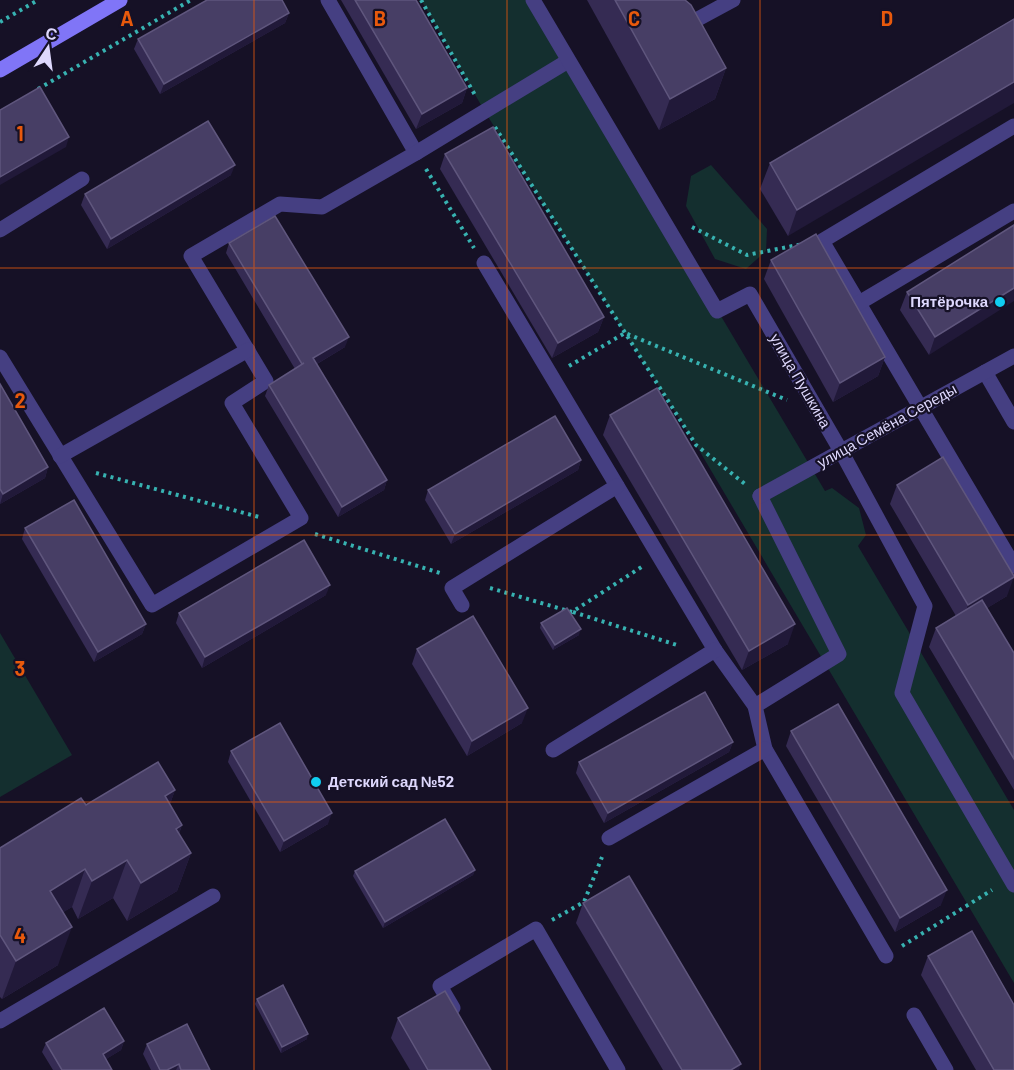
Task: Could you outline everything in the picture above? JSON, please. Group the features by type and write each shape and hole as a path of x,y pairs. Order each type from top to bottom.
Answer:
{"street":[{"path":"0,70 120,0"},
{"path":"328,0 416,153"},
{"name":"улица Пушкина","path":"533,0 717,311 750,294 841,451 925,606 902,693 1012,882"},
{"path":"668,0 683,27 733,0"},
{"path":"0,357 152,605 301,518 232,403 266,381 191,256 280,204 322,207 568,61"},
{"path":"1014,126 822,241 1014,566"},
{"path":"0,230 82,179"},
{"path":"859,303 1014,210"},
{"path":"483,263 659,557 711,653 755,706 765,748 886,956"},
{"path":"63,461 248,350"},
{"name":"улица Семёна Середы","path":"760,496 1014,356"},
{"path":"985,372 1014,422"},
{"path":"462,605 452,588 617,486"},
{"path":"755,706 839,654 760,496"},
{"path":"553,750 711,653"},
{"path":"609,838 765,748"},
{"path":"0,1021 213,897"},
{"path":"462,1023 440,986 536,929 618,1070"},
{"path":"914,1015 946,1070"}],"path":[{"path":"0,22 38,0"},
{"path":"30,93 190,0"},
{"path":"421,0 485,112 696,445 760,496"},
{"path":"416,153 483,263"},
{"path":"657,209 747,255 822,241"},
{"path":"551,376 625,333"},
{"path":"625,333 819,413"},
{"path":"63,461 288,525 711,653"},
{"path":"572,612 659,557"},
{"path":"536,929 584,902 609,838"},
{"path":"886,956 1012,882"}],"green space":[{"path":"421,0 533,0 825,491 832,488 859,508 866,535 858,546 1014,810 1014,983 696,445 485,112"},
{"path":"711,165 767,229 766,251 746,269 715,259 686,206 691,176"},
{"path":"0,633 72,755 0,797"}],"building":[{"path":"207,0 282,0 289,13 164,84 138,39"},
{"path":"355,0 416,0 467,88 422,114"},
{"path":"615,0 685,0 691,5 726,68 670,99"},
{"path":"1014,19 1014,82 797,210 770,163"},
{"path":"40,87 69,137 0,177 0,110"},
{"path":"208,121 235,165 111,239 85,194"},
{"path":"493,127 604,317 558,343 445,154"},
{"path":"275,216 349,337 313,358 387,480 342,507 269,385 304,363 302,364 229,243"},
{"path":"1014,225 1014,288 935,337 907,292"},
{"path":"816,234 885,357 840,383 771,260"},
{"path":"0,384 48,467 3,494 0,489"},
{"path":"657,388 795,624 749,651 610,415"},
{"path":"555,416 581,460 455,534 428,490"},
{"path":"943,457 1014,576 968,605 897,485"},
{"path":"74,500 146,624 98,652 25,528"},
{"path":"304,540 330,585 205,657 179,613"},
{"path":"982,600 1014,653 1014,759 936,628"},
{"path":"567,608 581,629 555,645 541,623"},
{"path":"473,616 528,708 472,741 417,649"},
{"path":"705,692 733,742 608,813 579,762"},
{"path":"838,704 947,890 900,918 791,731"},
{"path":"280,723 332,813 284,841 231,751"},
{"path":"158,762 175,790 165,796 182,825 176,829 191,853 141,883 127,860 92,881 85,869 50,891 72,927 16,961 0,935 0,848 81,798 86,805"},
{"path":"445,819 475,870 385,922 355,871"},
{"path":"629,876 741,1064 731,1070 682,1070 583,903"},
{"path":"972,931 1014,1005 1014,1070 994,1070 928,956"},
{"path":"283,985 308,1034 282,1047 257,999"},
{"path":"445,991 491,1070 428,1070 398,1018"},
{"path":"104,1008 124,1041 103,1054 112,1070 62,1070 46,1043"},
{"path":"187,1024 210,1070 181,1070 179,1064 167,1070 160,1070 147,1044"}],"place":[{"name":"Пятёрочка","path":"1000,302"},
{"name":"Детский сад №52","path":"316,782"}]}
